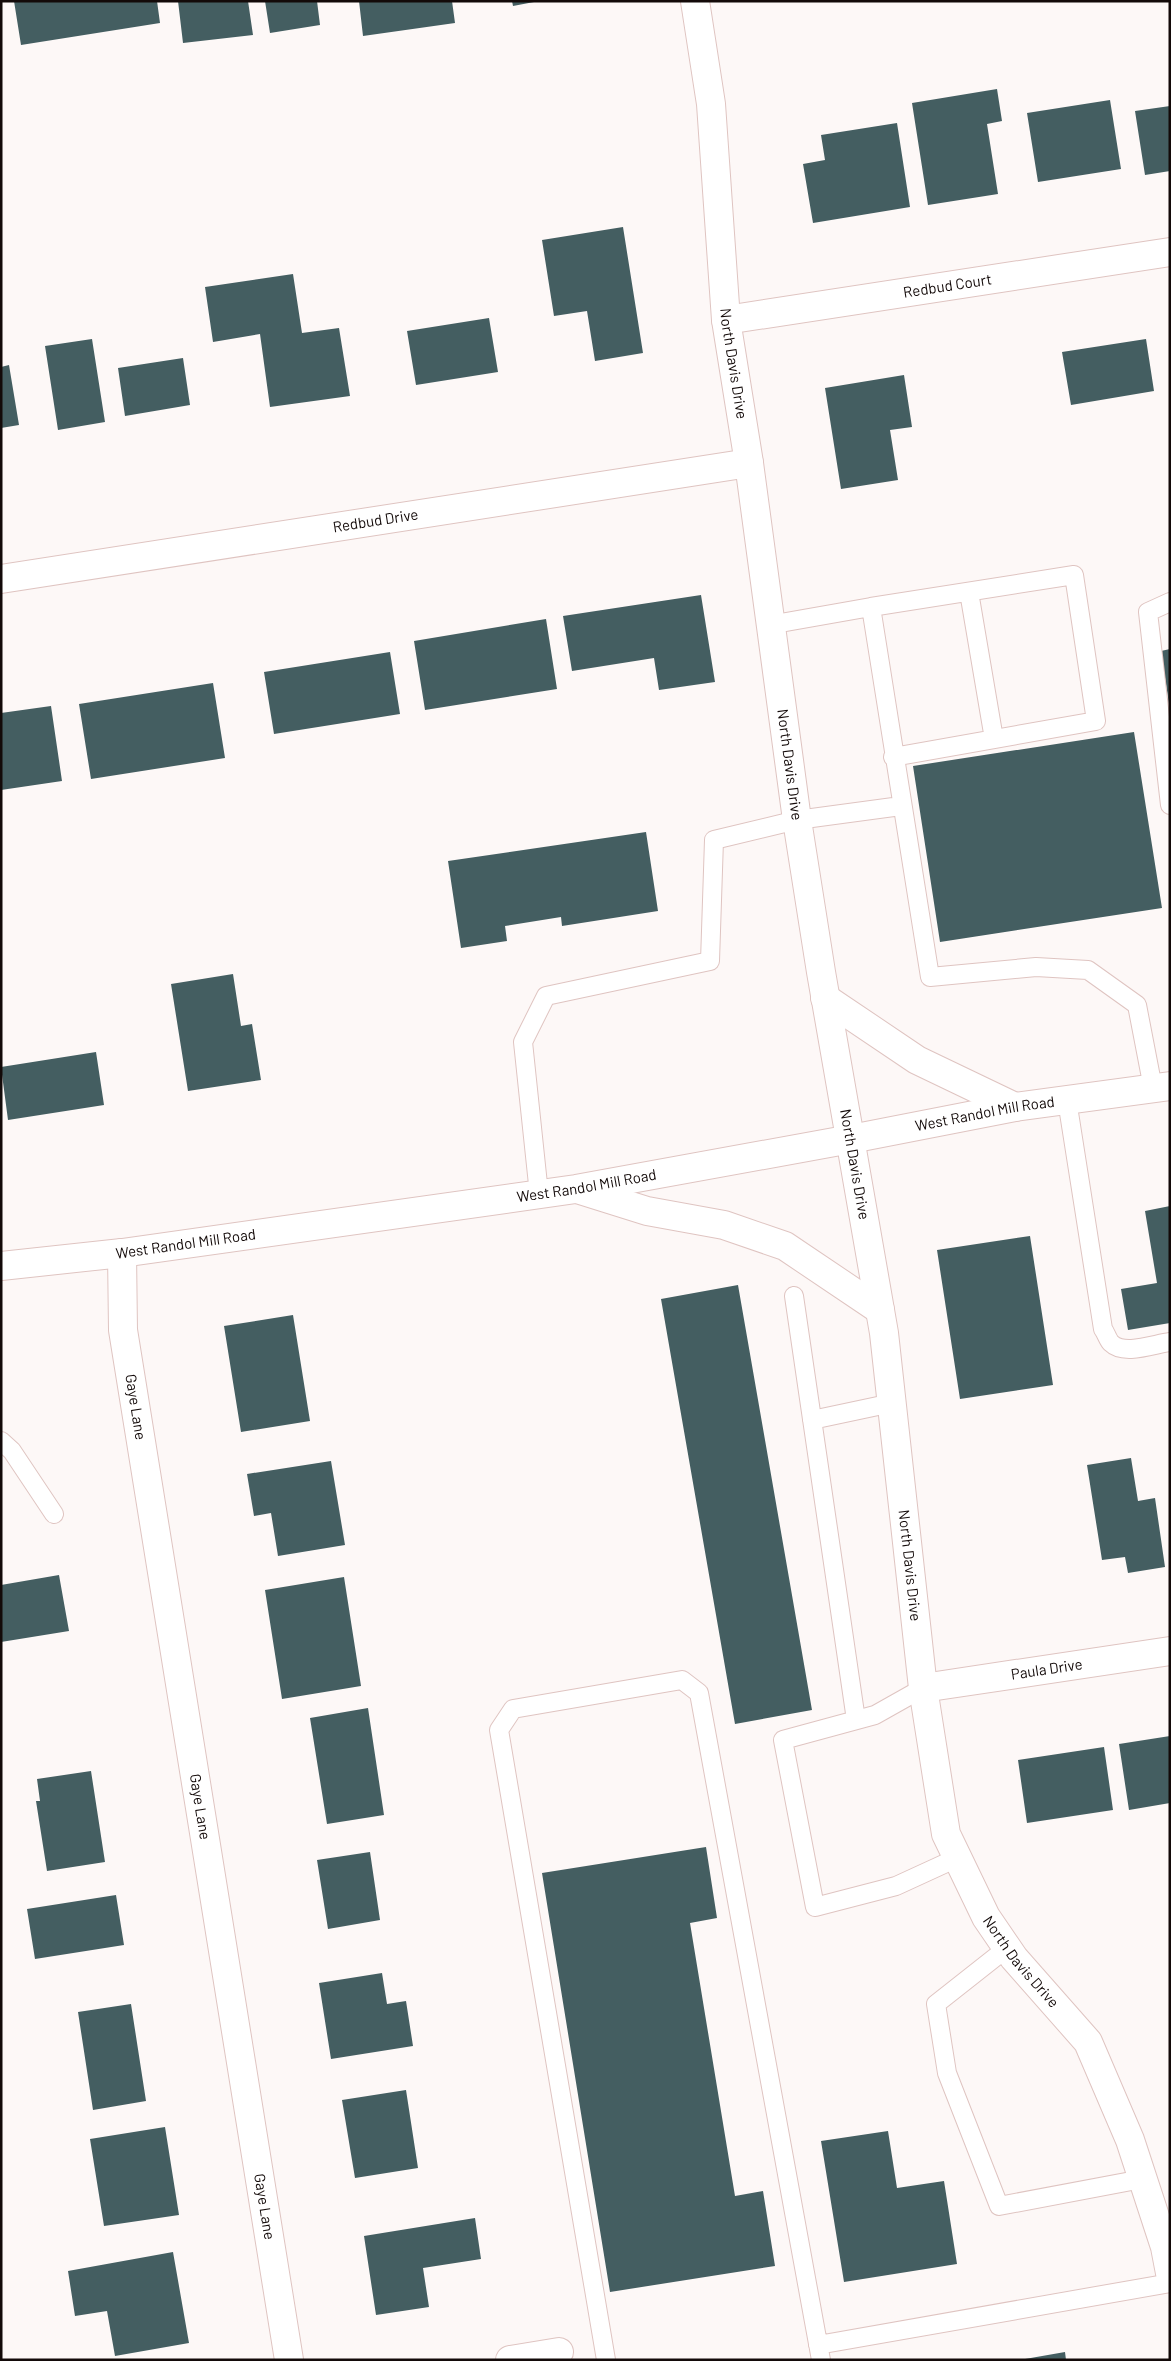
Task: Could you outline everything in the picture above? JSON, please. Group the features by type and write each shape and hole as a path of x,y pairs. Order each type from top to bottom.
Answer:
{"street":[{"name":"North Davis Drive","path":"695,1 711,104 726,320 749,463 769,625 797,820 825,998 880,1310 923,1688 946,1834 986,1917 1007,1948 1088,2042 1130,2140 1165,2247 1170,2274"},
{"name":"Redbud Court","path":"726,320 1170,252"},
{"name":"Redbud Drive","path":"1,579 749,463"},
{"path":"825,998 917,1060 1014,1107"},
{"name":"West Randol Mill Road","path":"1,1266 122,1253 576,1189 1014,1107 1161,1087"},
{"path":"576,1189 647,1211 724,1225 778,1242 880,1310"},
{"name":"Gaye Lane","path":"122,1253 123,1330 289,2360"},
{"name":"Paula Drive","path":"923,1688 1170,1652"},
{"path":"510,2360 559,2352"}],"lane":[{"path":"769,625 1074,575 1096,722 894,757"},
{"path":"969,592 994,739"},
{"path":"1170,602 1148,612 1170,805"},
{"path":"871,607 901,806 930,977 1036,967 1088,970 1137,1005 1161,1087"},
{"path":"539,1194 523,1042 546,996 710,961 714,840 797,820 901,806"},
{"path":"1067,1100 1104,1329 1111,1343 1119,1348 1134,1348 1170,1342"},
{"path":"794,1296 856,1720"},
{"path":"812,1420 892,1403"},
{"path":"1,1441 12,1451 54,1514"},
{"path":"606,2360 498,1730 513,1709 682,1680 699,1693 819,2352 1170,2283"},
{"path":"923,1688 875,1715 783,1740 815,1907 896,1886 957,1858"},
{"path":"1007,1948 936,2004 948,2073 999,2206 1142,2179"}],"building":[{"path":"14,1 157,1 160,23 21,45"},
{"path":"178,1 248,1 253,35 183,43"},
{"path":"265,1 317,1 320,25 270,33"},
{"path":"359,1 452,1 455,23 363,36"},
{"path":"512,1 534,1 534,2 513,6"},
{"path":"997,89 1002,121 987,124 998,194 928,205 912,103"},
{"path":"1110,100 1121,169 1038,182 1027,113"},
{"path":"1170,106 1170,171 1145,175 1135,111"},
{"path":"897,123 910,207 813,223 803,164 825,160 821,135"},
{"path":"623,227 643,353 595,361 587,311 554,316 542,240"},
{"path":"293,274 302,333 339,328 350,396 270,407 260,334 213,342 205,287"},
{"path":"489,318 498,372 416,385 407,331"},
{"path":"92,339 105,422 58,430 45,346"},
{"path":"1146,339 1154,391 1071,405 1062,352"},
{"path":"183,358 190,405 125,416 118,368"},
{"path":"9,365 19,425 1,428 1,367"},
{"path":"904,375 912,427 890,430 898,480 841,489 825,388"},
{"path":"701,595 715,682 659,690 654,658 572,671 563,616"},
{"path":"546,619 557,689 425,710 414,641"},
{"path":"1170,649 1170,704 1169,704 1161,651"},
{"path":"390,652 400,714 274,734 264,672"},
{"path":"213,683 225,758 91,779 79,704"},
{"path":"51,706 62,781 1,790 1,713"},
{"path":"1134,732 1162,908 940,942 913,766"},
{"path":"646,832 658,911 562,926 561,917 505,926 507,941 461,948 448,861"},
{"path":"233,974 241,1026 252,1024 261,1080 188,1091 171,984"},
{"path":"96,1052 104,1105 8,1120 1,1067"},
{"path":"1170,1206 1170,1323 1128,1330 1121,1289 1157,1283 1145,1211"},
{"path":"1030,1236 1053,1385 960,1399 937,1250"},
{"path":"738,1285 812,1710 735,1724 661,1299"},
{"path":"293,1315 310,1421 241,1432 224,1326"},
{"path":"1131,1458 1138,1501 1155,1498 1165,1567 1128,1573 1125,1557 1102,1560 1087,1465"},
{"path":"331,1461 345,1545 278,1556 271,1513 254,1516 247,1474"},
{"path":"59,1575 69,1631 1,1642 1,1585"},
{"path":"344,1577 361,1686 282,1699 265,1590"},
{"path":"368,1708 384,1815 327,1824 310,1718"},
{"path":"1170,1736 1170,1803 1129,1810 1119,1744"},
{"path":"1104,1747 1113,1810 1027,1823 1018,1760"},
{"path":"91,1771 105,1862 47,1871 36,1801 40,1801 37,1779"},
{"path":"706,1847 717,1918 690,1923 735,2196 763,2191 775,2266 610,2292 542,1873"},
{"path":"370,1852 380,1920 328,1929 317,1860"},
{"path":"116,1895 124,1945 35,1959 27,1909"},
{"path":"382,1973 387,2004 406,2001 413,2046 331,2059 319,1983"},
{"path":"131,2004 146,2101 93,2110 78,2012"},
{"path":"406,2090 418,2168 355,2178 342,2100"},
{"path":"165,2127 179,2215 104,2226 90,2139"},
{"path":"888,2131 897,2188 944,2181 957,2264 844,2282 821,2141"},
{"path":"475,2218 481,2259 423,2268 429,2307 376,2315 364,2236"},
{"path":"173,2252 189,2343 115,2356 107,2311 75,2316 68,2271"},
{"path":"1065,2352 1066,2360 1025,2360 1025,2359"}]}
